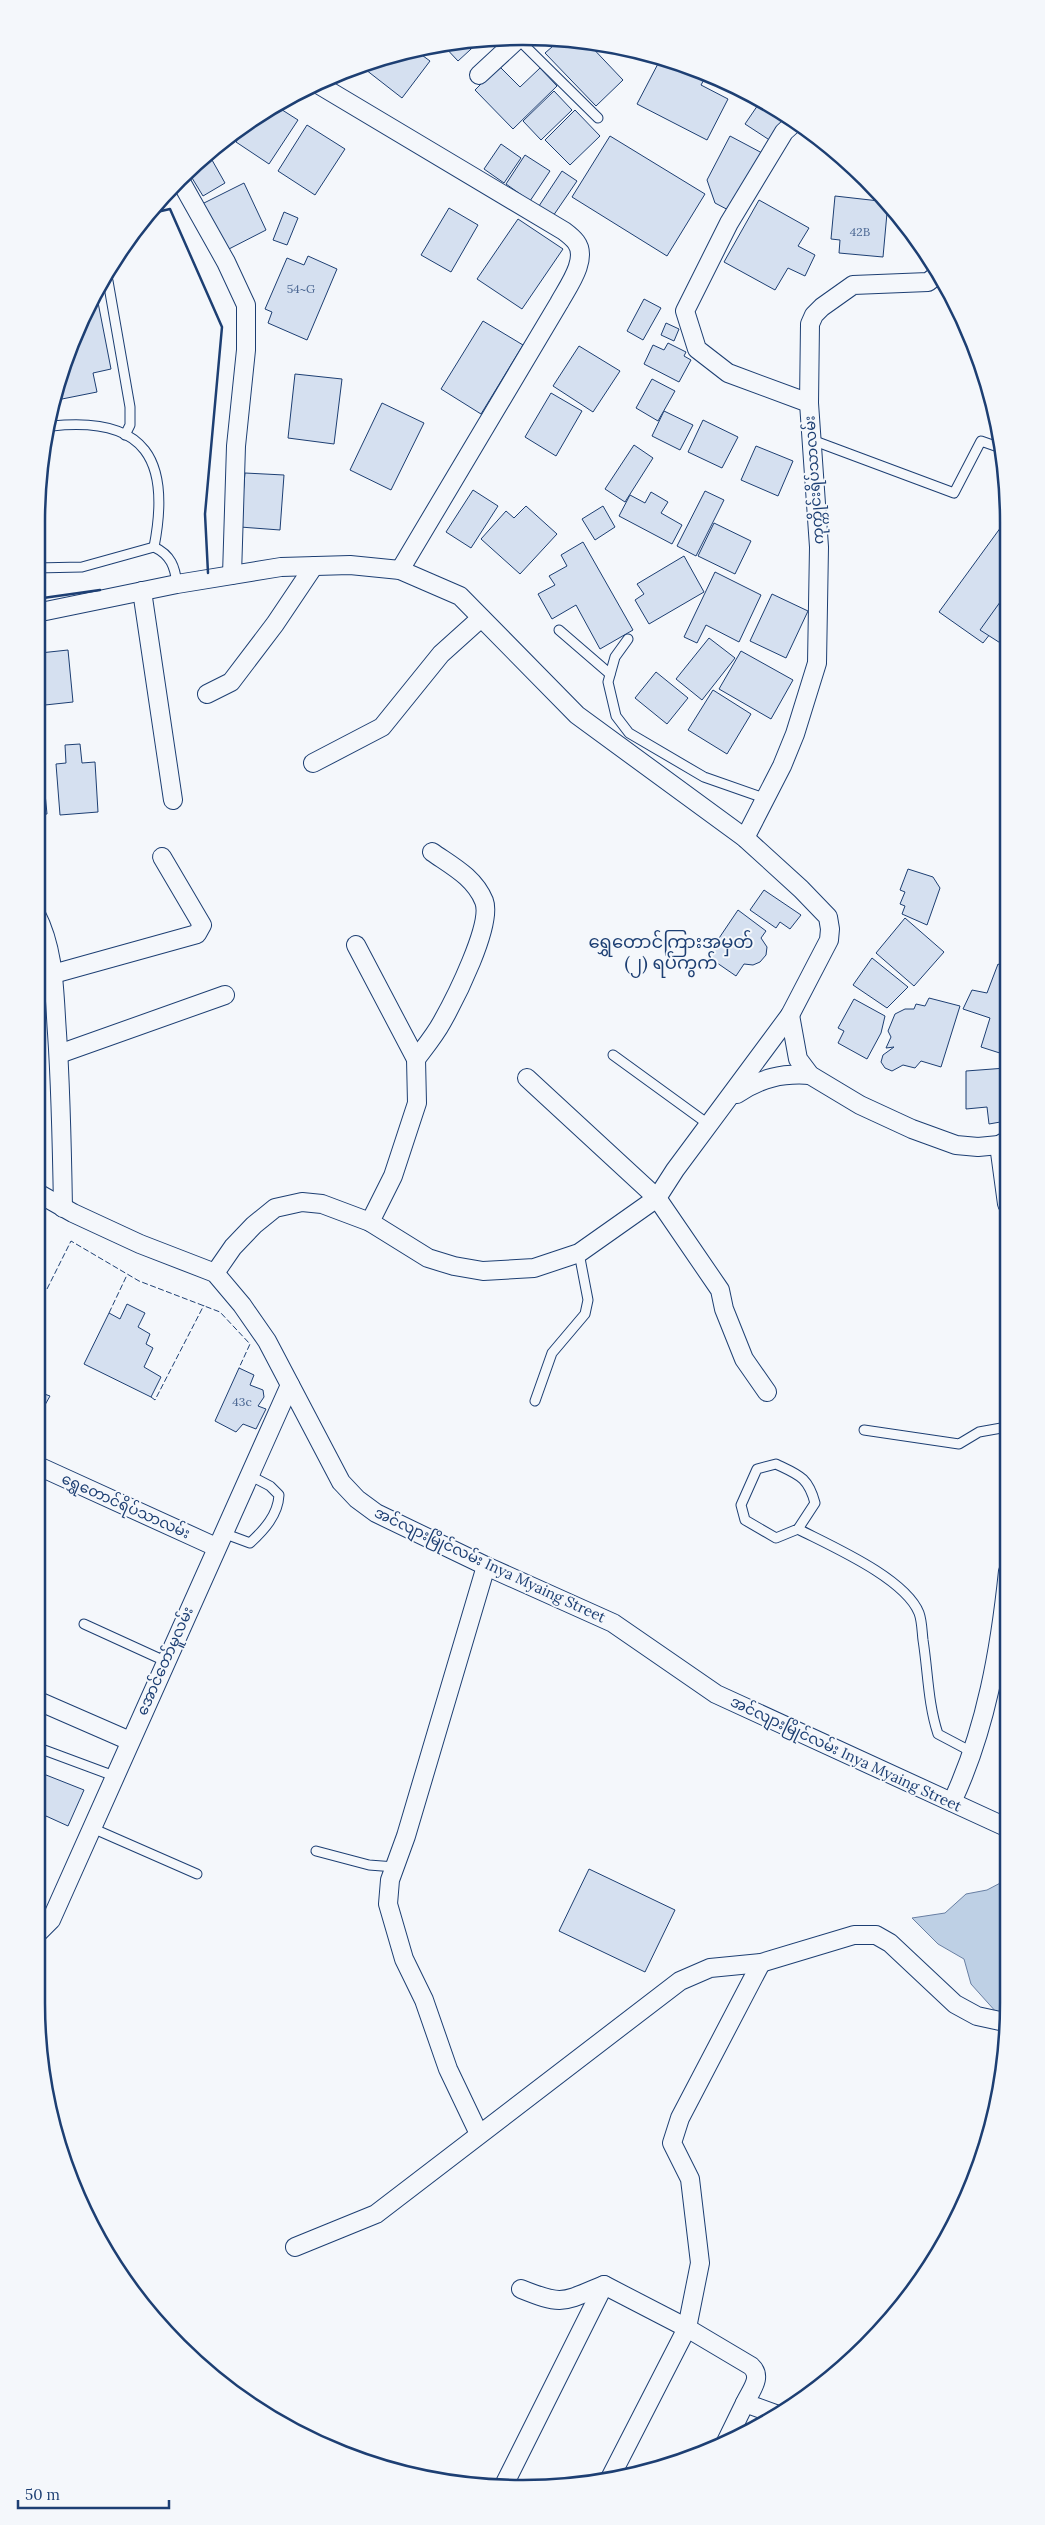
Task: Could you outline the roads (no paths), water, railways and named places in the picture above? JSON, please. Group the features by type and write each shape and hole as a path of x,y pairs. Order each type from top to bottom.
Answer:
{"street":[{"path":"479,75 511,45"},
{"path":"324,88 564,231 577,242 580,251 580,261 559,303 400,570"},
{"name":"ကုက္ကိုင်းရိပ်သာလမ်း","path":"745,838 782,766 795,734 817,663 819,547 809,403 728,373 697,349 685,311 729,223 784,132 790,127"},
{"path":"184,186 226,262 246,305 246,350 236,446 232,575"},
{"path":"809,403 810,324 814,315 853,286 928,282 933,278"},
{"path":"45,611 177,584 281,567 350,565 400,570 460,596 577,715 745,838 801,889 828,917 830,928 829,940 790,1015 728,1100 708,1124 657,1198 579,1253 534,1268 483,1271 454,1266 428,1258 370,1222 322,1204 302,1202 276,1208 254,1225 238,1241 215,1273"},
{"path":"207,694 231,682 275,624 314,566"},
{"path":"142,591 173,800"},
{"path":"313,763 382,727 441,654 481,618"},
{"path":"416,1059 442,1023 471,964 487,913 483,900 470,878 432,852"},
{"path":"54,974 197,934 201,930 202,925 162,857"},
{"path":"45,932 54,974 62,1103 63,1208"},
{"path":"356,945 416,1059 417,1103 393,1176 370,1222"},
{"path":"58,1054 225,995"},
{"path":"790,1015 798,1059 810,1075 860,1105 912,1129 956,1145 1000,1143"},
{"path":"728,1100 753,1084 772,1076 788,1074 810,1075"},
{"path":"528,1078 657,1198 720,1290 724,1309 744,1359 767,1392"},
{"name":"အင်လျားမြိုင်လမ်း Inya Myaing Street","path":"45,1197 63,1208 140,1244 215,1273 242,1305 267,1341 341,1482 357,1499 376,1513 613,1624 716,1694 1000,1824"},
{"name":"အောင်တော်မူလမ်း","path":"45,1926 51,1920 219,1540 290,1385"},
{"name":"ရွှေတောင်ရိပ်သာလမ်း","path":"45,1469 219,1540"},
{"path":"479,2134 448,2069 424,2000 404,1959 388,1904 390,1880 486,1566"},
{"path":"952,1802 979,1733 1000,1634"},
{"path":"45,1704 130,1741"},
{"path":"294,2247 376,2214 680,1981 710,1968 762,1962 854,1935 876,1935 890,1943 954,2004 977,2016 999,2021"},
{"path":"612,2472 687,2328 700,2263 690,2179 672,2142 680,2118 762,1962"},
{"path":"507,2480 604,2285"},
{"path":"521,2289 548,2300 565,2301 604,2285 687,2328 757,2371 758,2377 730,2433"},
{"path":"746,2402 769,2411"}],"lane":[{"path":"524,45 598,118"},
{"path":"109,285 130,407 130,425 124,435"},
{"path":"55,426 95,425 135,439 147,451 155,468 160,516 154,547"},
{"path":"812,440 954,494 981,441 994,445"},
{"path":"45,568 82,567 154,547 163,551 172,560 177,584"},
{"path":"559,630 610,674"},
{"path":"628,639 615,657 608,682 616,716 629,733 704,777 764,798"},
{"path":"613,1055 708,1124"},
{"path":"535,1401 552,1352 584,1314 588,1300 579,1253"},
{"path":"864,1430 959,1444 979,1432 1000,1428"},
{"path":"776,1464 796,1474 810,1486 815,1503 798,1528 776,1538 745,1520 740,1505 757,1469 776,1464"},
{"path":"219,1540 250,1543 263,1531 278,1507 279,1496 270,1486 249,1475"},
{"path":"798,1528 868,1566 900,1588 919,1613 930,1681 930,1710 938,1734 972,1752"},
{"path":"84,1624 165,1661"},
{"path":"45,1750 114,1776"},
{"path":"92,1828 197,1874"},
{"path":"316,1851 369,1865 395,1867"}],"water":[{"path":"1000,1883 1000,2002 1000,2012 997,2013 971,1984 964,1959 938,1944 912,1918 945,1913 966,1894 987,1890"}],"district":[{"name":"ရွှေတောင်ကြားအမှတ် (၂) ရပ်ကွက်","path":"671,952"}]}
